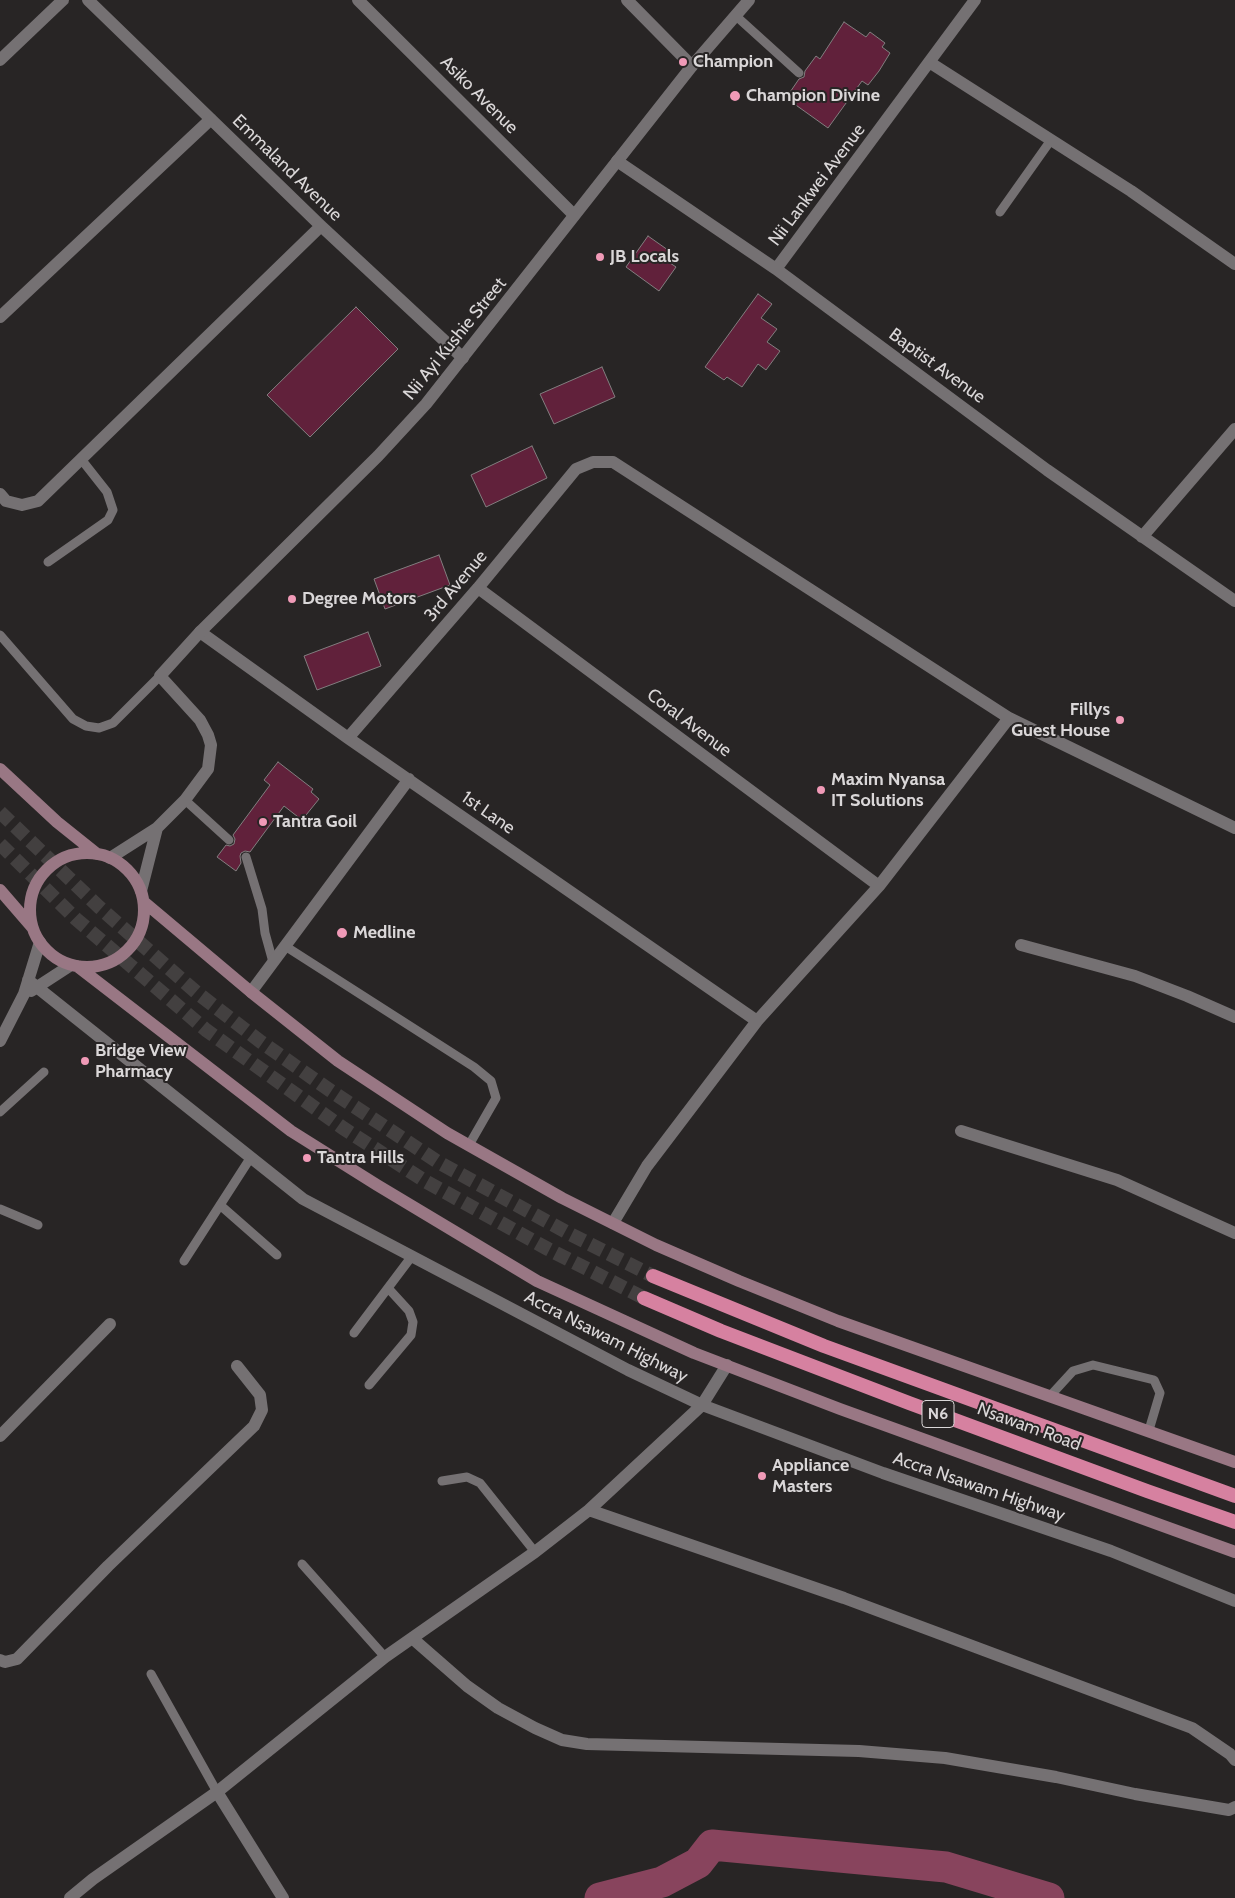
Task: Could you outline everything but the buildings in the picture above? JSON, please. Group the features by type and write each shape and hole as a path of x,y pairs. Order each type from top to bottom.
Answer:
{"highway":[{"name":"Nsawam Road","path":"653,1276 832,1350 1235,1496"},
{"name":"Nsawam Road","path":"644,1298 909,1403 1235,1522"}],"main road":[{"path":"0,769 57,822 98,854"},
{"path":"32,927 30,916 32,897 39,879 52,865 69,856 88,853 110,858 124,866 134,877 143,896 145,909 141,932 128,951 109,963 87,967 74,966"},
{"path":"0,890 32,927 48,952 59,960 74,966 292,1131 377,1185 537,1281 694,1353 849,1412 1235,1552"},
{"path":"143,896 250,992 338,1061 447,1132 562,1198 656,1245 838,1321 1235,1462"}],"street":[{"path":"0,60 63,0"},
{"name":"Emmaland Avenue","path":"88,0 320,226 463,358"},
{"name":"Asiko Avenue","path":"358,0 574,215"},
{"path":"627,0 692,66"},
{"name":"Nii Ayi Kushie Street","path":"160,676 200,632 378,456 426,404 692,66 749,0"},
{"name":"Nii Lankwei Avenue","path":"776,270 975,0"},
{"path":"929,62 1131,191 1235,264"},
{"path":"0,317 211,119"},
{"name":"Baptist Avenue","path":"617,161 776,270 1047,470 1235,601"},
{"path":"0,494 6,501 22,505 38,501 320,226"},
{"path":"1142,537 1235,429"},
{"name":"3rd Avenue","path":"348,738 478,588 576,469 593,462 613,462 1009,718"},
{"name":"Coral Avenue","path":"478,588 879,886"},
{"name":"1st Lane","path":"200,632 348,738 758,1021"},
{"path":"110,858 157,828 185,800 208,769 211,745 200,720 160,676"},
{"path":"613,1223 647,1166 758,1021 879,886 1009,718 1235,828"},
{"path":"250,992 408,779"},
{"path":"143,896 157,828"},
{"path":"33,984 40,942"},
{"path":"1021,945 1135,976 1235,1017"},
{"path":"0,1041 24,994 33,984 74,966"},
{"name":"Accra Nsawam Highway","path":"33,984 303,1199 628,1370 702,1405 882,1473 1111,1551 1235,1601"},
{"path":"960,1131 1117,1180 1235,1233"},
{"path":"0,1436 110,1324"},
{"path":"70,1898 93,1879 217,1792 385,1657 535,1552 589,1510 702,1405 727,1365"},
{"path":"0,1660 5,1662 17,1659 108,1566 254,1426 262,1410 260,1395 237,1366"},
{"path":"589,1510 844,1598 1192,1728 1230,1754 1235,1760"},
{"path":"412,1638 467,1686 498,1708 562,1740 587,1744 859,1750 945,1758 1056,1777 1144,1796 1229,1810 1235,1807"},
{"path":"217,1792 283,1898"}],"lane":[{"path":"736,16 798,73"},
{"path":"1000,212 1051,140"},
{"path":"48,562 108,520 113,510 107,492 81,459"},
{"path":"0,635 73,719 86,726 99,728 113,723 160,676"},
{"path":"185,800 229,840"},
{"path":"246,857 262,909 265,933 273,962"},
{"path":"285,946 474,1067 491,1081 496,1098 469,1145"},
{"path":"0,1112 44,1072"},
{"path":"184,1261 251,1157"},
{"path":"220,1205 277,1255"},
{"path":"0,1209 38,1225"},
{"path":"354,1334 412,1256"},
{"path":"369,1385 411,1335 413,1322 409,1311 388,1288"},
{"path":"1051,1396 1073,1370 1093,1365 1154,1380 1160,1393 1149,1430"},
{"path":"442,1481 468,1477 480,1482 535,1552"},
{"path":"302,1564 385,1657"},
{"path":"151,1674 217,1792"}],"waterway":[{"path":"600,1898 662,1882 698,1863 712,1845 946,1867 1049,1898"}],"tunnel":[{"path":"0,812 99,907 196,992 261,1042 438,1162 570,1234 653,1276"},
{"path":"0,844 76,919 206,1030 343,1128 425,1181 548,1249 644,1298"}],"place":[{"name":"Champion","path":"683,62"},
{"name":"Champion Divine","path":"735,96"},
{"name":"JB Locals","path":"600,257"},
{"name":"Degree Motors","path":"292,599"},
{"name":"Fillys Guest House","path":"1120,720"},
{"name":"Maxim Nyansa IT Solutions","path":"821,790"},
{"name":"Tantra Goil","path":"263,822"},
{"name":"Medline","path":"342,933"},
{"name":"Bridge View Pharmacy","path":"85,1061"},
{"name":"Tantra Hills","path":"307,1158"},
{"name":"Appliance Masters","path":"762,1476"}]}
